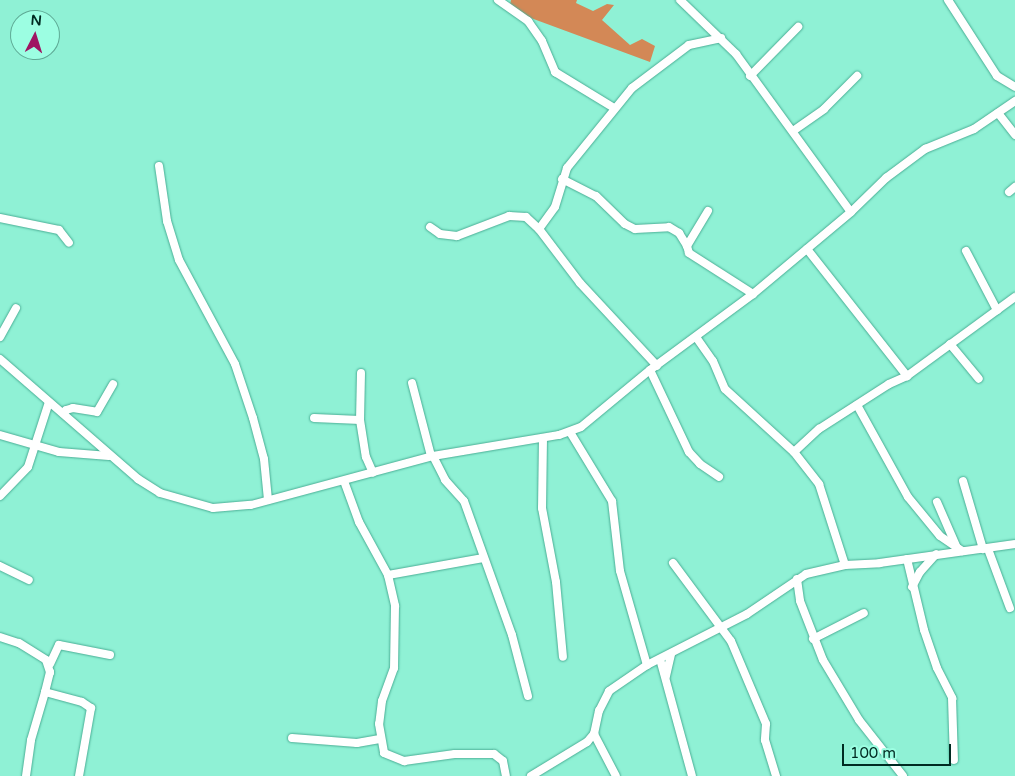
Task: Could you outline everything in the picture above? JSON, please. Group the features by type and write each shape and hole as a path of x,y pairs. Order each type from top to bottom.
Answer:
{"street":[{"path":"498,0 528,21 542,41 555,72 614,108"},
{"path":"680,0 736,54 750,76 793,131 851,212"},
{"path":"948,0 997,76 1015,87"},
{"path":"750,76 798,28"},
{"path":"539,229 555,207 562,179 576,154 614,108 642,79 674,53 689,45 720,38"},
{"path":"793,131 824,109 857,76"},
{"path":"0,359 109,456 160,493 209,508 237,508 432,456 570,432 581,427 653,368 753,294 851,212 886,178 925,149 974,128 1015,101"},
{"path":"998,113 1015,135"},
{"path":"159,166 167,221 179,260 235,364 253,418 264,459 268,500"},
{"path":"562,179 596,196 625,224 635,229 669,227 679,233 698,261 753,294"},
{"path":"687,246 708,211"},
{"path":"430,227 440,234 456,236 516,215 526,217 539,229 580,283 653,368 689,452 700,464 720,477"},
{"path":"0,218 59,230 69,243"},
{"path":"807,249 908,376"},
{"path":"966,251 997,310"},
{"path":"794,452 819,429 908,376 1015,297"},
{"path":"0,337 16,308"},
{"path":"696,338 713,361 725,390 794,452 819,484 845,565"},
{"path":"950,344 979,380"},
{"path":"361,373 360,420 366,457 373,473"},
{"path":"412,383 432,456 445,480 464,500 483,558 512,634 528,696"},
{"path":"64,414 66,410 73,408 97,412 113,384"},
{"path":"0,496 28,467 49,402"},
{"path":"857,405 908,497 928,523 960,550"},
{"path":"314,418 360,420"},
{"path":"570,432 612,500 620,571 647,666"},
{"path":"0,435 36,446 109,456"},
{"path":"543,438 542,508 556,582 563,657"},
{"path":"344,481 359,522 388,574 395,606 395,658 380,710 380,739 389,758 404,761 455,754 494,754 503,761 506,776"},
{"path":"963,481 985,549 1010,608"},
{"path":"938,502 960,550"},
{"path":"531,776 577,749 594,734 599,711 609,691 647,666 723,628 798,579 845,565 907,559 960,550 985,549 1015,544"},
{"path":"912,587 920,572 936,554"},
{"path":"388,574 483,558"},
{"path":"907,559 912,587 937,668 952,698 954,760"},
{"path":"672,563 723,628 768,728 765,740 776,776"},
{"path":"0,566 29,580"},
{"path":"798,579 800,601 813,639 859,720 903,776"},
{"path":"813,639 864,614"},
{"path":"0,637 24,645 50,664"},
{"path":"26,776 31,740 46,692 50,664 59,645 110,655"},
{"path":"666,678 671,654"},
{"path":"660,659 692,776"},
{"path":"46,692 91,708 79,776"},
{"path":"594,734 616,776"},
{"path":"292,738 357,743 380,739"}],"shaded area":[{"path":"511,0 577,0 576,3 593,11 607,4 614,5 602,20 630,45 642,39 655,46 650,62 520,14 510,5"}]}
